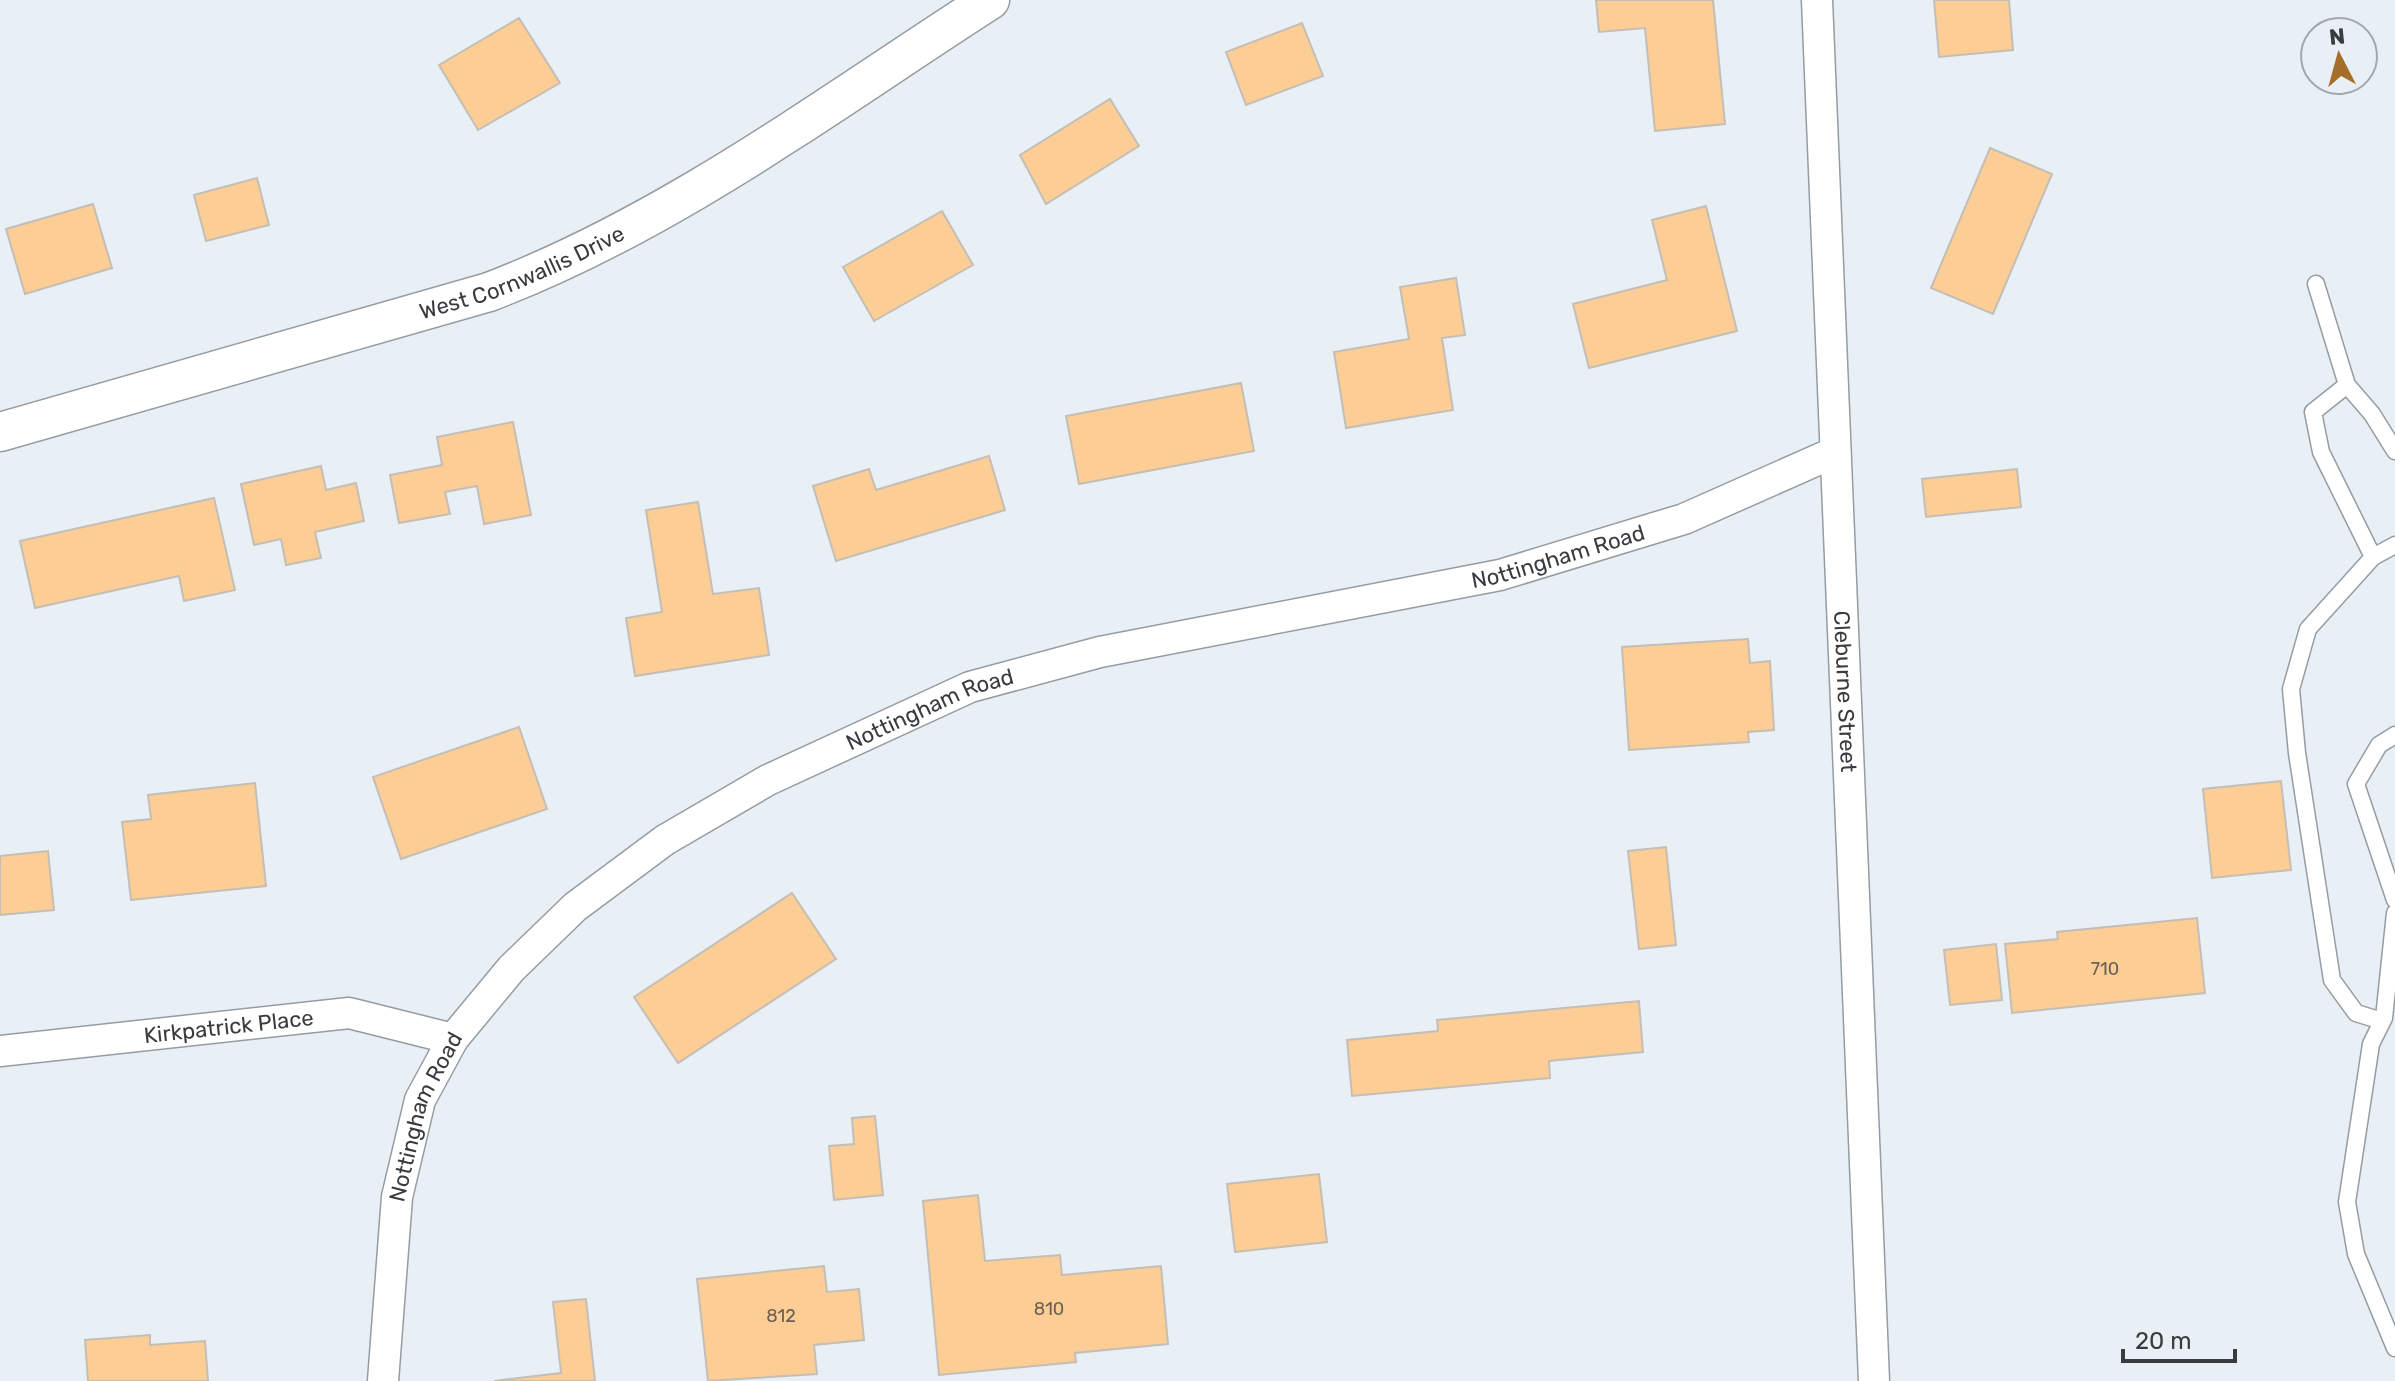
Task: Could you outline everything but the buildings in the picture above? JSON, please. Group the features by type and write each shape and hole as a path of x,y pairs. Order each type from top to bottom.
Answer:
{"street":[{"name":"West Cornwallis Drive","path":"0,432 489,292 553,267 670,206 990,0"},
{"name":"Cleburne Street","path":"1817,0 1833,453 1857,908 1874,1381"},
{"name":"Nottingham Road","path":"383,1381 397,1197 420,1100 453,1039 511,969 575,907 665,840 768,780 970,687 1100,652 1500,575 1684,519 1833,453"},
{"name":"Kirkpatrick Place","path":"0,1051 349,1013 453,1039"}],"lane":[{"path":"2316,284 2347,385 2372,414 2395,451"},
{"path":"2347,385 2313,412 2321,452 2373,557"},
{"path":"2382,1021 2356,1013 2332,980 2297,753 2291,689 2308,629 2373,557 2395,545"},
{"path":"2395,735 2379,745 2356,784 2395,900"},
{"path":"2395,913 2392,968 2382,1021 2371,1044 2347,1202 2356,1254 2395,1348"}]}
